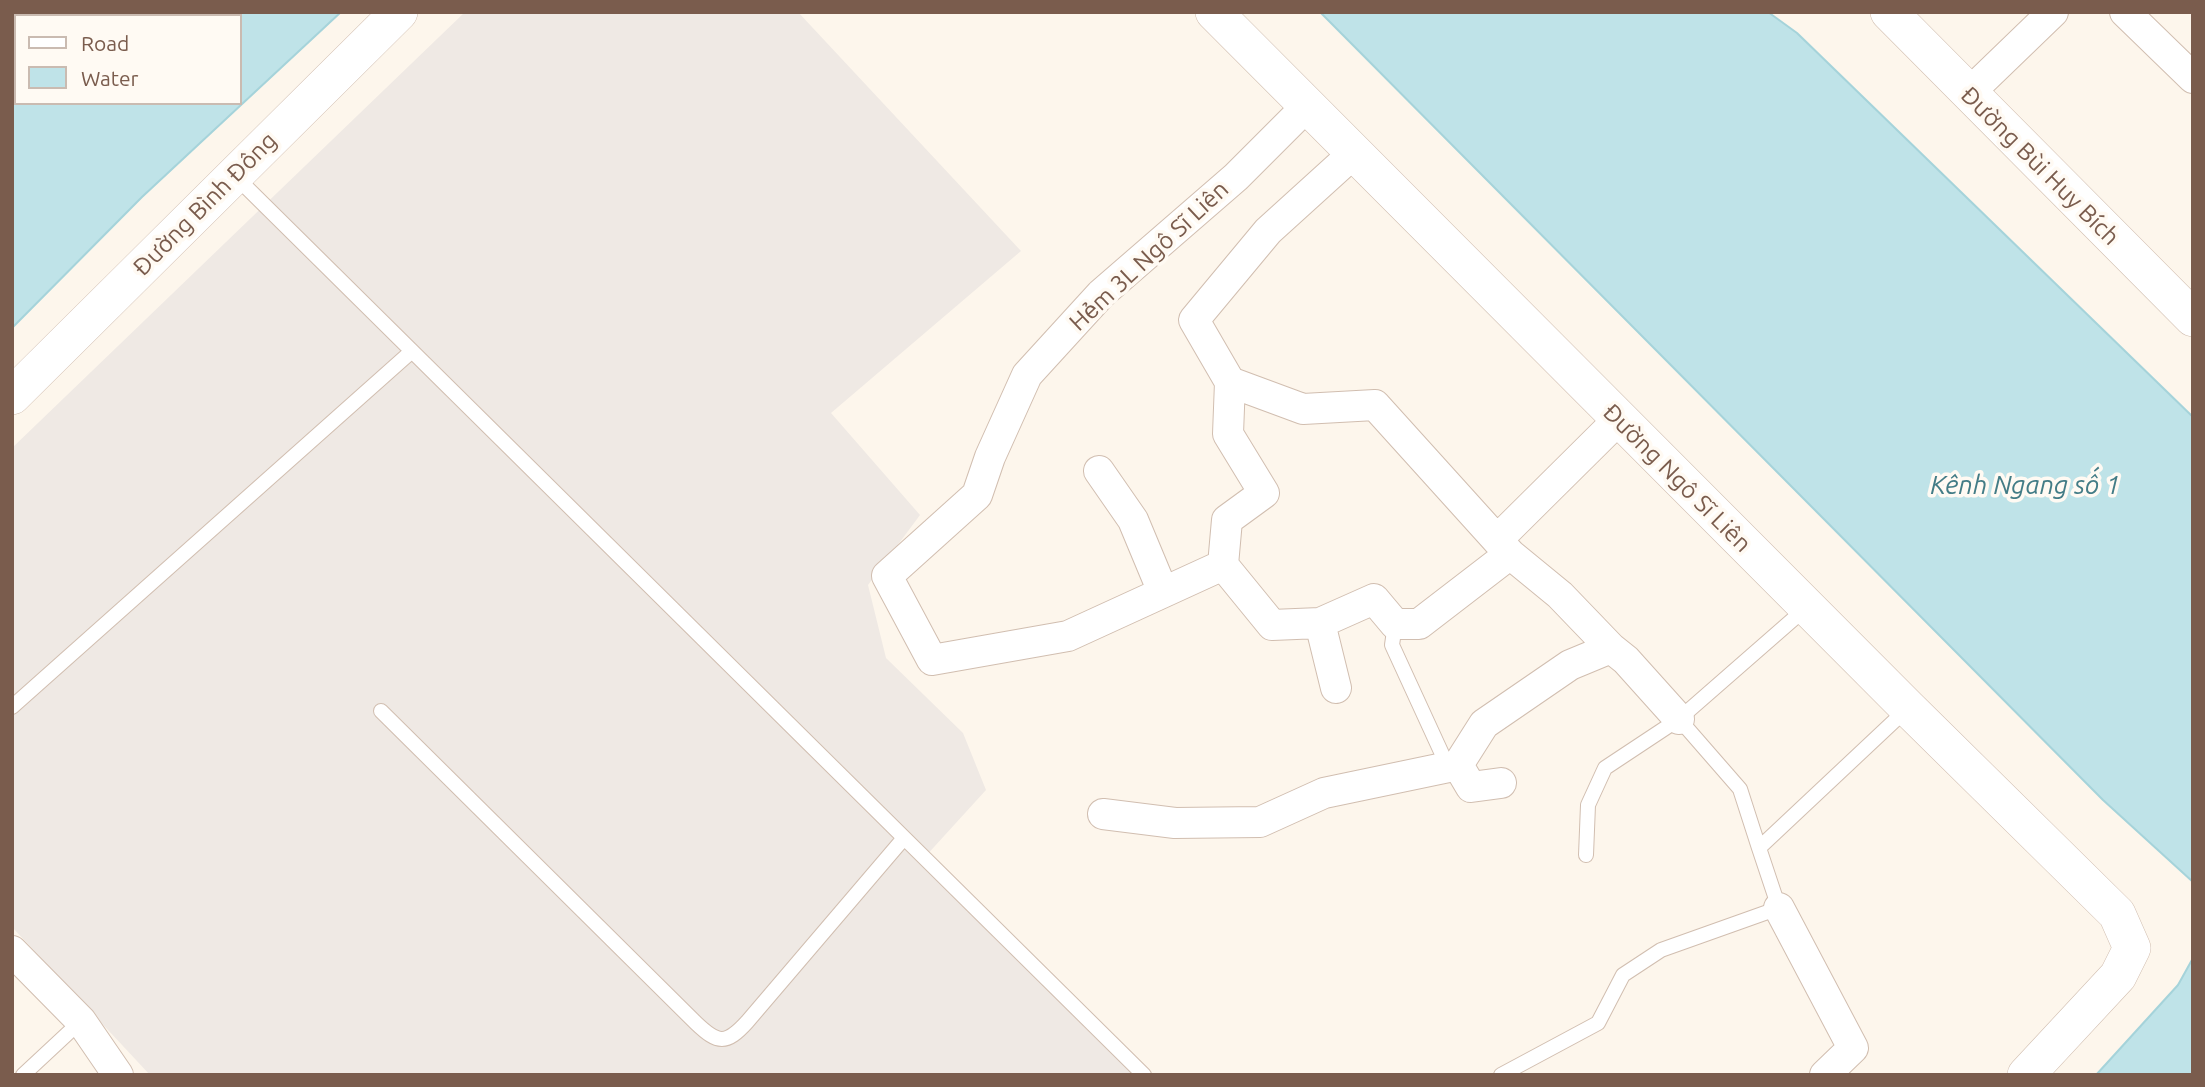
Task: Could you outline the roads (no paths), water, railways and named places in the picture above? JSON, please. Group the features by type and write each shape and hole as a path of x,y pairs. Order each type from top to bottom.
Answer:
{"street":[{"name":"Đường Bình Đông","path":"12,396 399,12"},
{"name":"Đường Ngô Sĩ Liên","path":"1214,12 1908,708 2118,914 2132,948 2118,975 2026,1075"},
{"name":"Đường Bùi Huy Bích","path":"1889,12 2193,318"},
{"path":"1968,94 2053,12"},
{"path":"2125,12 2193,78"},
{"name":"Hẻm 3L Ngô Sĩ Liên","path":"1163,592 1068,636 932,660 887,576 977,495 990,457 1027,375 1101,294 1236,177 1307,106"},
{"path":"1354,153 1269,231 1194,320 1230,382 1228,434 1264,494 1227,520 1223,565 1272,625 1320,623 1374,599 1395,624 1419,624 1503,547 1619,419"},
{"path":"1230,382 1303,409 1375,405 1503,547 1560,595 1626,660 1679,719"},
{"path":"1099,471 1133,520 1163,592 1223,565"},
{"path":"1320,623 1336,688"},
{"path":"1103,814 1175,823 1260,822 1324,793 1453,766 1484,724 1570,665 1611,648"},
{"path":"1453,766 1471,787 1501,783"},
{"path":"1779,908 1853,1048 1825,1075"},
{"path":"12,951 81,1021 118,1075"}],"lane":[{"path":"234,176 1144,1075"},
{"path":"12,707 412,351"},
{"path":"1586,855 1588,805 1605,768 1679,719 1807,607"},
{"path":"1395,624 1392,645 1453,766"},
{"path":"1759,848 1908,708"},
{"path":"381,711 710,1037 721,1040 733,1038 904,838"},
{"path":"1501,1075 1598,1023 1623,975 1661,950 1779,908 1740,789 1679,719"},
{"path":"23,1075 81,1021"}],"water":[{"path":"18,12 341,12 242,104 242,14 16,14"},
{"name":"Kênh Ngang số 1","path":"1320,12 1768,12 1797,33 2193,417 2193,882 2103,800"},
{"path":"14,16 14,105 241,105 142,197 12,328"},
{"path":"2193,958 2193,1075 2096,1075 2178,985"}]}
